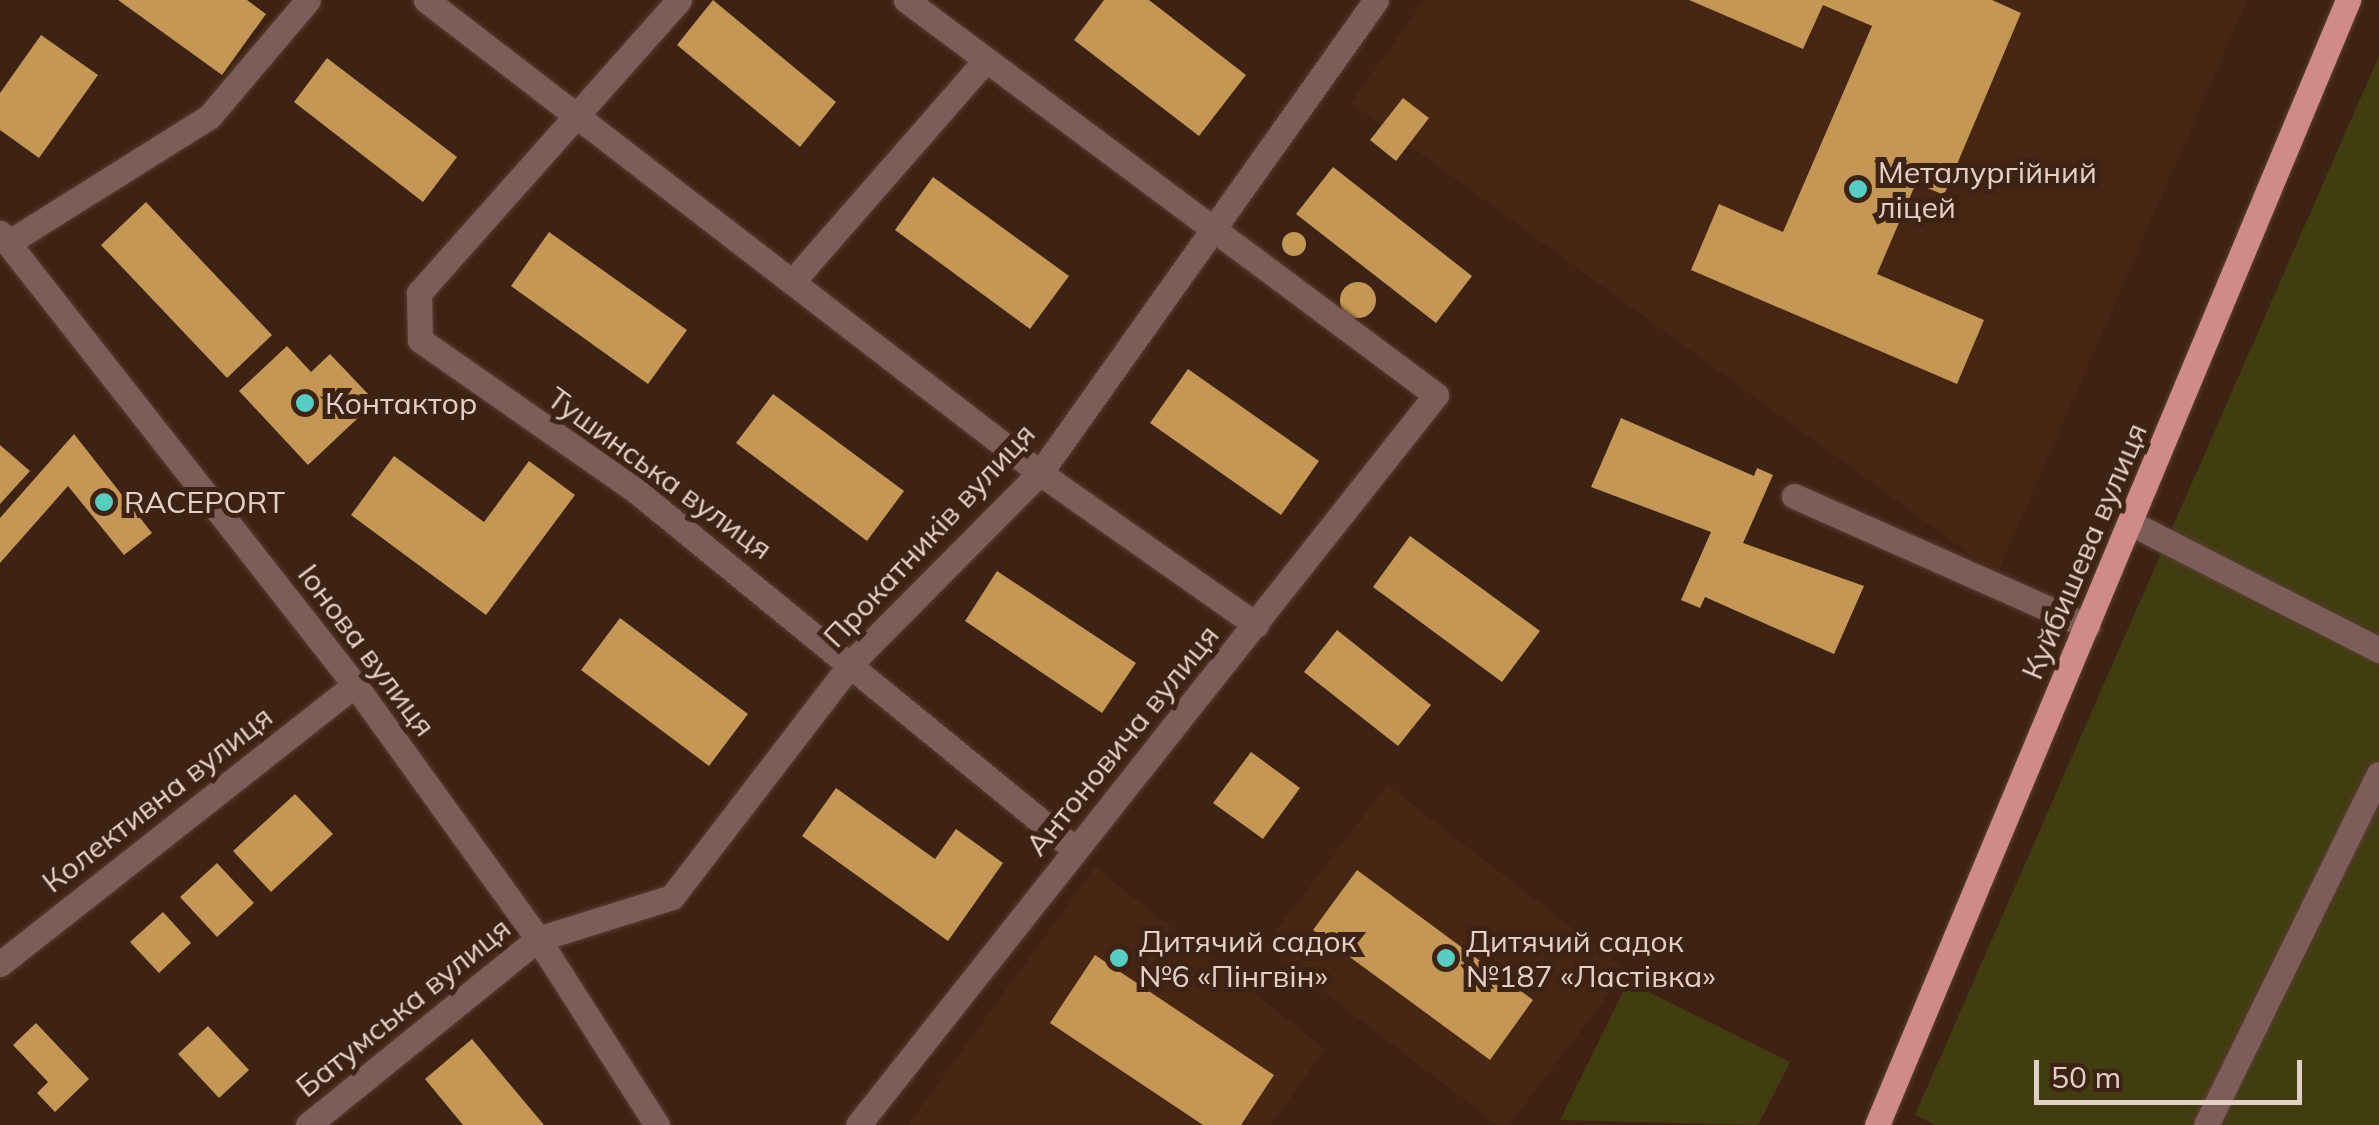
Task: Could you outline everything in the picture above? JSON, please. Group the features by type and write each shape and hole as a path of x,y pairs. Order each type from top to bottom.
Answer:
{"main road":[{"name":"Куйбишева вулиця","path":"1880,1124 2348,0"}],"street":[{"path":"6,237 209,117 308,0"},
{"path":"426,0 581,114 1040,473 1256,625"},
{"name":"Тушинська вулиця","path":"679,0 419,293 420,340 854,660 1076,850"},
{"path":"906,0 1211,236"},
{"name":"Прокатників вулиця","path":"538,938 672,898 854,660 1040,473 1376,0"},
{"path":"792,282 986,60"},
{"name":"Антоновича вулиця","path":"858,1125 1436,395 1211,236"},
{"name":"Іонова вулиця","path":"6,237 355,684 538,938 657,1125"},
{"path":"1794,496 2088,626"},
{"path":"2131,524 2379,650"},
{"name":"Колективна вулиця","path":"0,964 355,684"},
{"path":"2206,1125 2379,774"},
{"name":"Батумська вулиця","path":"308,1125 538,938"}],"shaded area":[{"path":"1424,0 2247,0 1997,574 1351,103"},
{"path":"2379,56 2379,1125 1935,1125 1915,1115"},
{"name":"Дитячий садок №187 «Ластівка»","path":"1387,785 1627,970 1509,1125 1497,1125 1264,946"},
{"name":"Дитячий садок №6 «Пінгвін»","path":"1095,867 1325,1049 1271,1125 908,1125"},
{"path":"1628,982 1790,1062 1758,1125 1560,1120"}],"building":[{"path":"118,0 247,0 266,14 222,75"},
{"path":"713,0 836,102 800,147 677,45"},
{"path":"1104,0 1149,0 1246,75 1199,136 1074,40"},
{"name":"Металургійний ліцей","path":"1689,0 1992,0 2021,13 1944,195 1916,183 1877,274 1984,320 1957,384 1691,270 1719,204 1783,232 1872,26 1823,5 1803,49"},
{"path":"41,35 98,75 39,158 0,130 0,93"},
{"path":"327,58 457,157 423,202 294,102"},
{"path":"1403,98 1429,118 1396,161 1370,140"},
{"path":"1333,167 1472,276 1436,323 1296,214"},
{"path":"933,177 1069,276 1030,329 895,230"},
{"path":"146,202 272,335 227,378 101,245"},
{"path":"549,232 687,330 648,384 511,286"},
{"path":"1294,232 1303,235 1303,253 1294,256 1285,253 1282,244 1285,235"},
{"path":"1358,282 1371,287 1376,300 1371,313 1358,318 1345,313 1340,300 1345,287"},
{"name":"Контактор","path":"287,346 311,372 330,354 369,395 352,410 359,417 308,465 239,391"},
{"path":"1188,369 1319,461 1281,515 1150,423"},
{"path":"773,394 904,491 867,541 736,443"},
{"path":"1621,418 1754,476 1757,468 1773,475 1743,543 1864,586 1834,654 1705,597 1700,608 1681,600 1711,532 1591,487"},
{"name":"RACEPORT","path":"74,434 152,533 124,555 68,486 0,563 0,518"},
{"path":"0,445 30,471 0,504"},
{"path":"394,456 484,522 529,461 575,495 486,615 351,515"},
{"path":"1410,536 1540,631 1502,682 1373,587"},
{"path":"997,571 1136,663 1102,713 965,621"},
{"path":"620,618 748,714 709,766 581,670"},
{"path":"1337,630 1431,705 1398,746 1304,672"},
{"path":"1251,752 1300,788 1263,839 1213,803"},
{"path":"836,788 935,859 956,829 1003,863 948,941 802,836"},
{"path":"295,794 333,834 271,892 233,851"},
{"path":"217,863 254,903 217,937 180,897"},
{"path":"1357,870 1533,1000 1490,1060 1313,930"},
{"path":"163,912 191,943 159,973 130,942"},
{"path":"1095,955 1274,1075 1241,1125 1203,1125 1050,1023"},
{"path":"36,1023 89,1079 55,1112 37,1093 48,1082 13,1045"},
{"path":"208,1026 249,1070 219,1098 178,1054"},
{"path":"472,1039 544,1125 463,1125 425,1079"}],"place":[{"name":"Металургійний ліцей","path":"1858,189"},
{"name":"Контактор","path":"305,403"},
{"name":"RACEPORT","path":"104,502"},
{"name":"Дитячий садок №6 «Пінгвін»","path":"1119,958"},
{"name":"Дитячий садок №187 «Ластівка»","path":"1446,958"}]}
